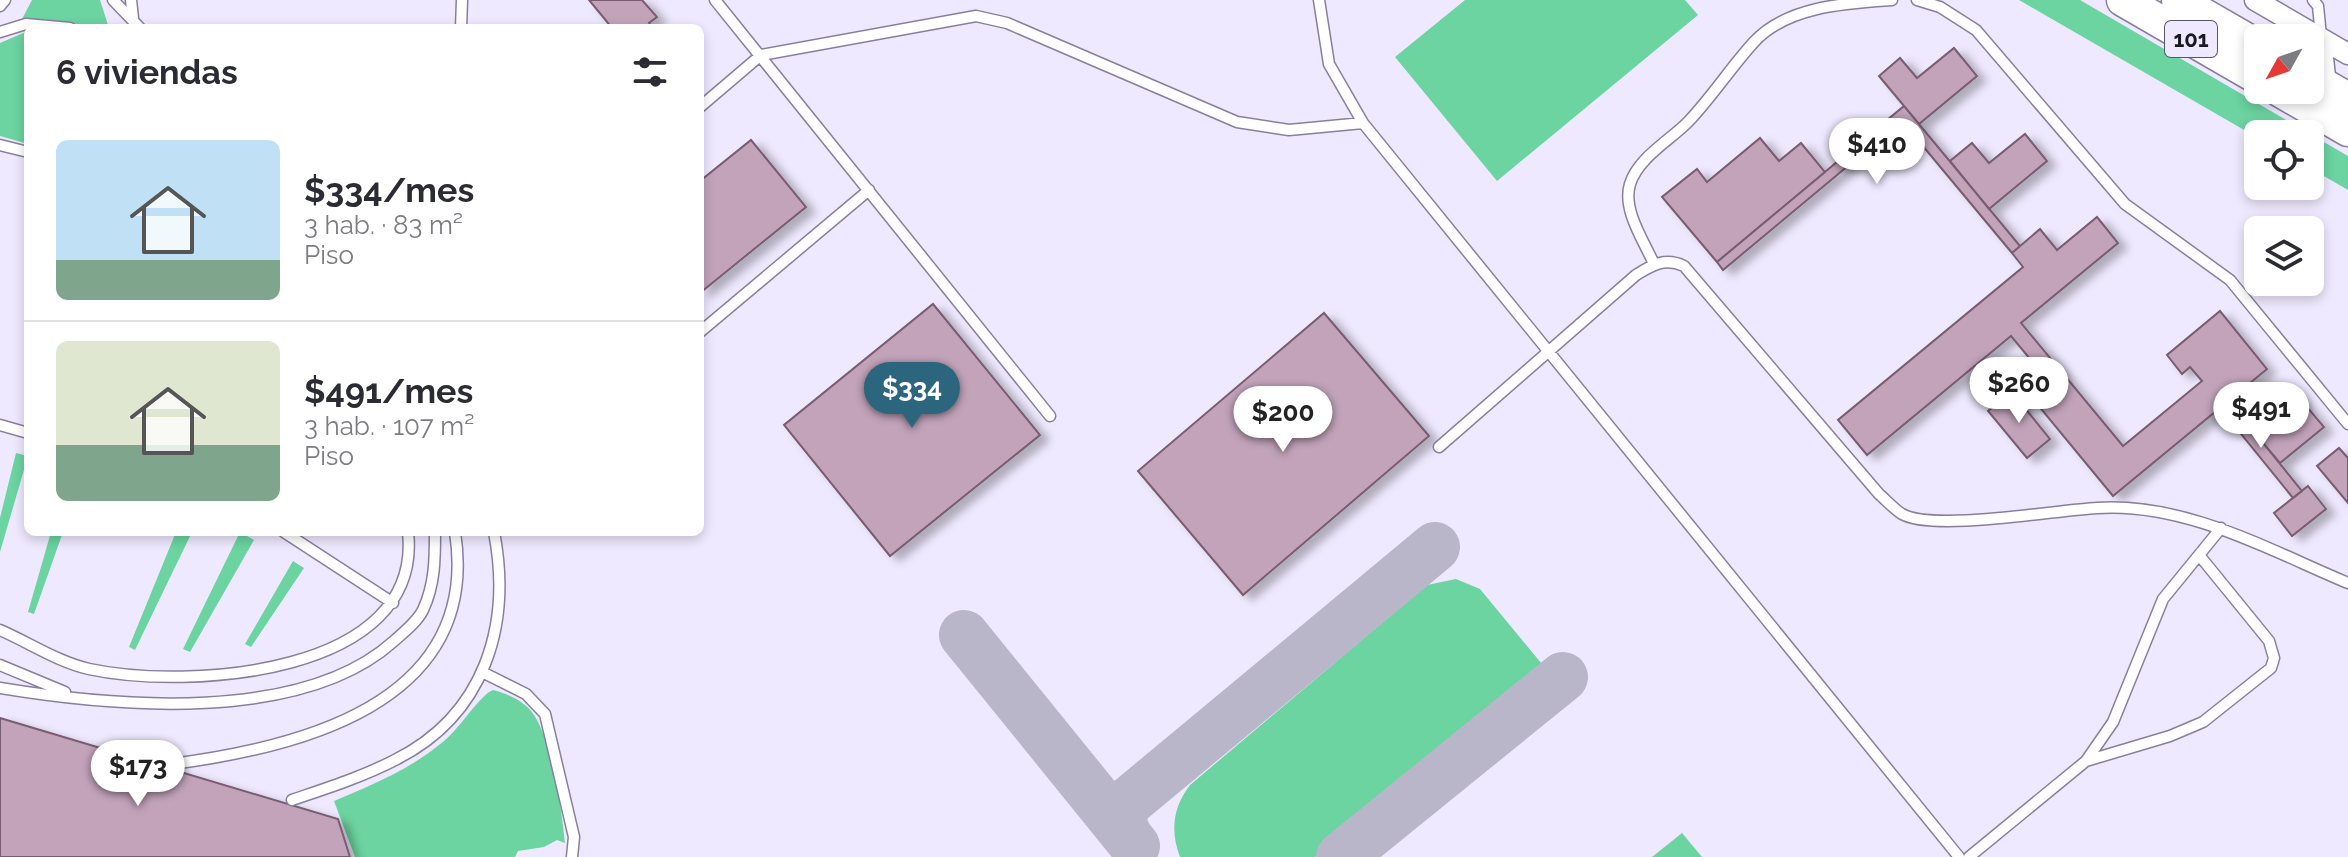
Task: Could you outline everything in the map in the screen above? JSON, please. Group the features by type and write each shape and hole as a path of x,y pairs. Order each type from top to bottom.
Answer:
{"highway":[{"name":"101","path":"2123,0 2244,70"},
{"name":"101","path":"2178,0 2244,38"},
{"path":"2303,104 2348,130"}],"street":[{"path":"2255,0 2296,24"},
{"path":"2324,41 2348,54"},
{"path":"2324,60 2328,87"}],"lane":[{"path":"0,6 5,0"},
{"path":"113,0 135,24"},
{"path":"131,0 136,24"},
{"path":"461,24 462,0"},
{"path":"715,0 1050,416"},
{"path":"1319,0 1329,64 1363,123 1959,857"},
{"path":"1654,264 1627,204 1629,185 1639,165 1701,108 1756,39 1799,14 1850,3 1892,0"},
{"path":"1917,0 1940,7 1976,30 2125,204 2230,280 2348,424"},
{"path":"2317,2 2319,24"},
{"path":"704,104 761,55 976,16 1007,23 1237,122 1289,130 1363,123"},
{"path":"26,24 54,24"},
{"path":"0,32 24,25"},
{"path":"0,145 24,151"},
{"path":"704,329 869,190"},
{"path":"1439,447 1636,275 1654,264 1673,261 1684,266 1879,494 1903,515 1932,522 2102,507 2160,514 2221,528 2348,583"},
{"path":"0,425 24,432"},
{"path":"1969,857 2086,761 2113,722 2163,599 2221,528"},
{"path":"290,536 393,603"},
{"path":"0,630 44,649 64,663 91,670 143,676 198,675 263,668 332,648 358,636 393,603 408,569 408,536"},
{"path":"0,688 77,697 164,702 239,699 311,688 342,677 384,650 421,613 435,568 435,536"},
{"path":"164,765 281,744 326,729 388,695 417,670 439,641 453,613 459,588 455,536"},
{"path":"292,800 398,759 438,729 465,702 496,638 501,606 501,569 495,536"},
{"path":"2086,761 2170,736 2203,722 2271,668 2274,658 2269,641 2199,555"},
{"path":"0,665 77,697"},
{"path":"482,672 526,694 545,714 574,837 572,857"}],"green space":[{"path":"32,0 100,0 108,24 44,20 21,21"},
{"path":"1465,0 1685,0 1698,15 1497,181 1395,57"},
{"path":"2019,0 2080,0 2244,95 2244,104 2259,104 2286,120 2244,120 2244,130"},
{"path":"24,33 24,143 0,136 0,43"},
{"path":"2324,142 2348,156 2348,190 2324,176"},
{"path":"16,453 24,455 24,470 0,552 0,518"},
{"path":"50,536 62,536 34,614 28,612"},
{"path":"174,536 190,536 135,650 129,647"},
{"path":"238,536 254,540 190,652 183,649"},
{"path":"293,561 304,568 251,647 245,644"},
{"path":"1456,579 1480,589 1546,669 1315,857 1180,857 1175,838 1175,820 1180,802 1190,785 1427,585"},
{"path":"493,690 524,704 538,722 554,774 565,843 557,840 544,847 518,851 515,857 355,857 334,801 419,760 450,735 482,698"},
{"path":"1682,833 1702,857 1652,857"}],"building":[{"path":"589,0 642,0 657,17 650,24 609,24"},
{"path":"1954,48 1977,76 1919,124 1879,76 1900,58 1917,78"},
{"path":"1904,106 2020,246 2012,253 1902,121 1723,270 1717,262"},
{"path":"2025,134 2047,161 1989,209 1950,161 1972,143 1989,163"},
{"path":"1760,138 1779,161 1801,143 1825,172 1717,262 1662,197 1697,169 1707,182"},
{"path":"751,140 806,207 704,290 704,178"},
{"path":"2097,217 2118,243 2021,323 2123,446 2202,381 2190,367 2182,374 2167,355 2220,311 2267,369 2113,496 2018,381 2036,366 2011,336 1867,455 1838,420 2023,267 2012,253 2040,229 2057,250"},
{"path":"933,304 1040,435 890,556 784,425"},
{"path":"1324,313 1429,436 1243,595 1138,471"},
{"path":"2012,392 2050,439 2027,458 1988,411"},
{"path":"2296,394 2324,427 2280,463 2252,430"},
{"path":"2229,401 2302,491 2293,498 2220,408"},
{"path":"2339,448 2348,458 2348,503 2317,466"},
{"path":"2308,486 2326,509 2292,536 2274,513"},
{"path":"0,718 338,819 350,857 0,857"}],"taxiway":[{"path":"1127,835 1120,821 1127,803 1435,547"},
{"path":"964,635 1135,846"},
{"path":"1341,857 1563,677"}]}
